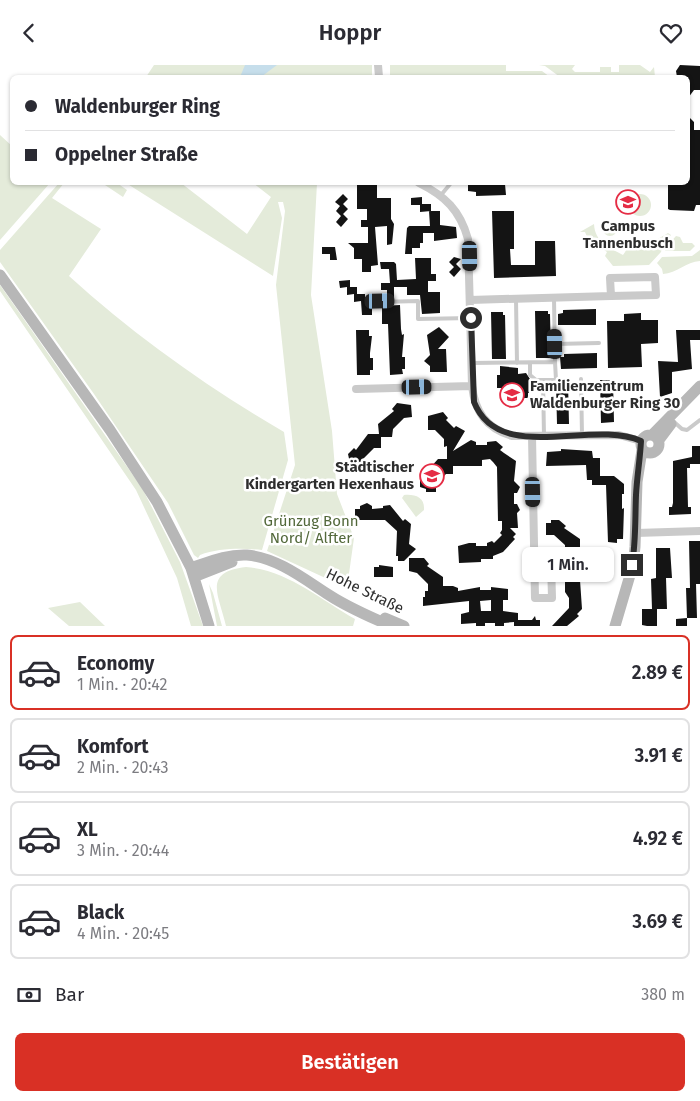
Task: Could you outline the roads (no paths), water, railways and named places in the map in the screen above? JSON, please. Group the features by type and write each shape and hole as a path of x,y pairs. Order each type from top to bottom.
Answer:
{"street":[{"path":"423,185 441,195 458,212 465,229 469,247 472,386 477,411 489,425 512,436 619,435 644,448 658,449 655,438"},
{"path":"0,275 139,471 165,514 192,573 208,626"},
{"path":"470,300 656,295 655,277 610,278 610,296"},
{"path":"356,389 472,386"},
{"path":"655,438 700,386"},
{"path":"655,438 700,395"},
{"path":"622,626 639,563 637,482 646,435 655,438"},
{"path":"532,436 534,562 535,598 552,598 551,562 534,562"},
{"path":"638,533 700,531"},
{"path":"615,626 629,582 638,533"},
{"name":"Hohe Straße","path":"192,573 222,564 259,558 274,562 313,583 328,594 391,626"},
{"name":"Hohe Straße","path":"367,613 404,626"}],"lane":[{"path":"441,195 449,185"},
{"path":"530,363 530,375 536,380 556,380 554,298"},
{"path":"516,299 517,363"},
{"path":"380,301 418,301 418,319 471,318"},
{"path":"555,344 599,343"},
{"path":"472,363 555,362"},
{"path":"581,379 582,435"},
{"path":"543,380 544,436"},
{"path":"673,421 682,429 687,430 700,420"}],"water":[{"path":"245,65 277,65 264,75 241,75"}],"place":[{"name":"Campus Tannenbusch","path":"628,202"},
{"name":"Familienzentrum Waldenburger Ring 30","path":"512,395"},
{"name":"Städtischer Kindergarten Hexenhaus","path":"432,476"}],"park label":[{"name":"Grünzug Bonn Nord/ Alfter","path":"311,530"}]}
